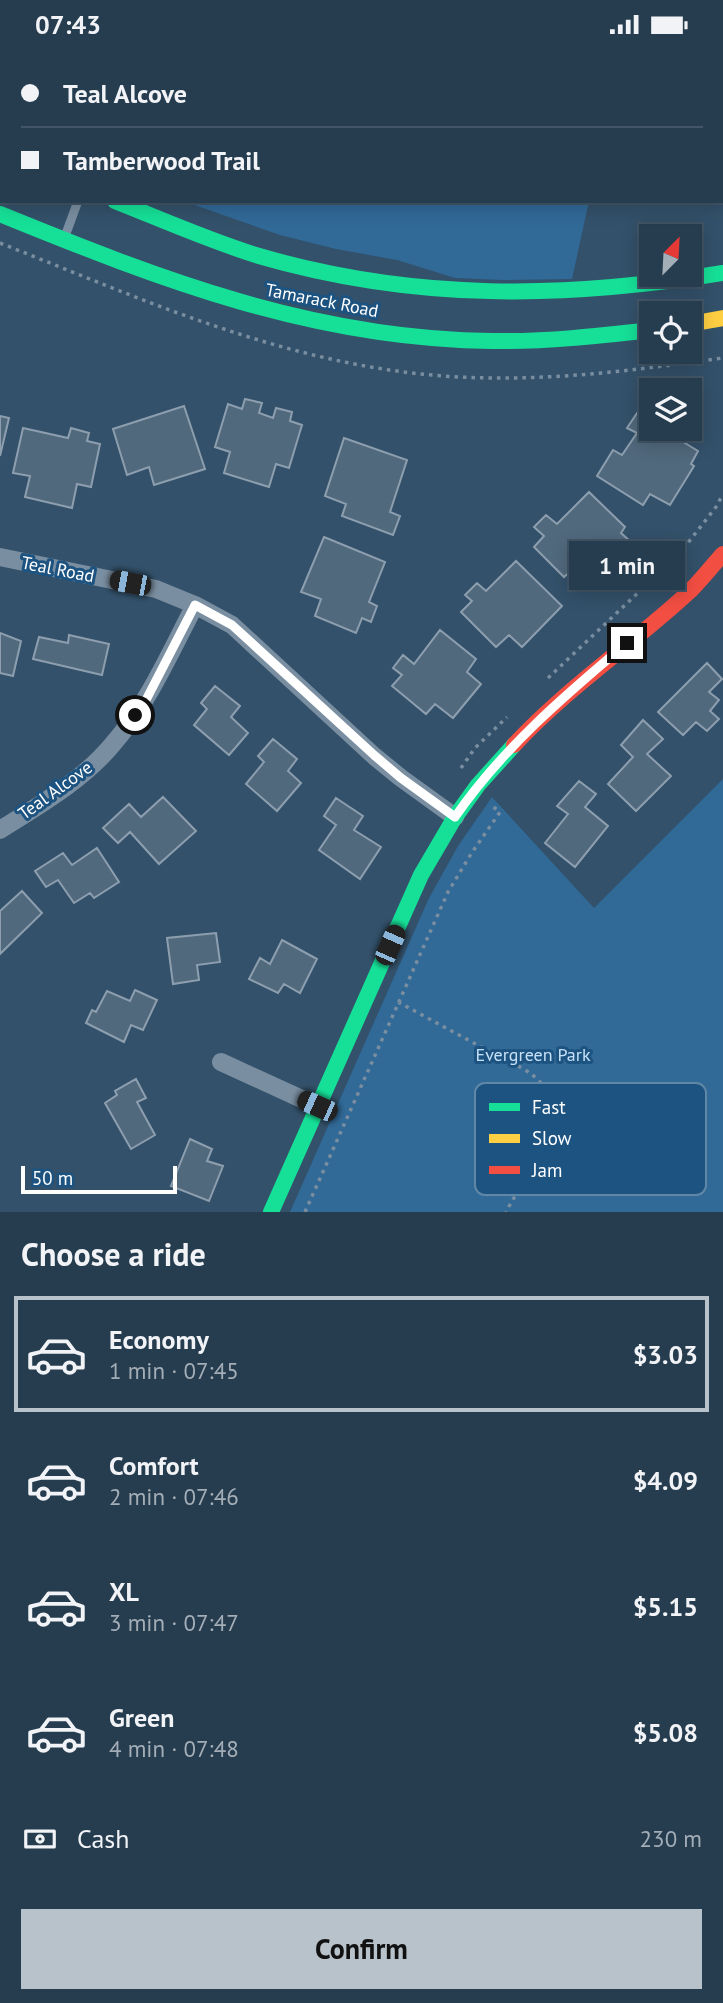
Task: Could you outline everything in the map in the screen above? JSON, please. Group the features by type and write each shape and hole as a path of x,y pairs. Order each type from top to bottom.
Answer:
{"street":[{"name":"Tamarack Road","path":"120,203 258,255 342,275 443,291 533,295 650,285 723,273"},
{"name":"Tamarack Road","path":"0,214 159,277 228,300 354,328 428,338 527,341 639,331"},
{"path":"702,322 723,318"},
{"path":"271,1212 421,875 455,817 478,785 532,726 691,590 723,554"},
{"name":"Teal Road","path":"0,557 156,589 195,605 232,625 374,755 455,817"},
{"name":"Teal Alcove","path":"0,830 70,784 112,746 146,700 195,605"},
{"path":"221,1062 317,1106"}],"lane":[{"path":"63,240 77,203"}],"path":[{"path":"542,684 680,553 710,516 723,494"},
{"path":"460,771 475,748 513,711"},
{"path":"306,1212 448,892 500,812"},
{"path":"398,1002 528,1070 539,1083"},
{"path":"506,1212 515,1195"}],"green space":[{"path":"189,203 589,203 572,279 455,278 397,260 280,235"},
{"name":"Evergreen Park","path":"723,779 723,1212 290,1212 429,898 458,846 492,797 594,908"}],"building":[{"path":"245,399 262,403 259,413 273,418 276,408 292,412 290,421 302,425 289,468 276,464 269,487 224,473 230,452 215,447 228,404 242,409"},
{"path":"184,406 205,469 154,485 149,467 127,475 113,429"},
{"path":"637,413 639,441 682,441 698,451 691,464 694,466 670,505 650,494 643,505 597,476 613,450 622,455 637,433 627,428"},
{"path":"0,416 9,418 0,456"},
{"path":"23,428 68,438 71,428 89,433 87,441 100,444 91,487 77,484 72,508 25,497 30,476 13,473"},
{"path":"344,438 407,460 390,512 400,516 393,535 342,516 346,504 325,496"},
{"path":"589,492 625,527 621,533 630,541 592,583 574,568 564,577 534,547 544,536 534,527 546,515 557,524"},
{"path":"324,537 385,562 369,602 377,606 371,622 362,618 356,633 315,616 321,599 301,592"},
{"path":"516,561 562,606 522,647 509,635 496,647 461,612 472,601 465,595 477,583 486,591"},
{"path":"440,630 476,659 467,672 481,684 453,718 435,704 426,714 392,686 402,675 393,668 403,655 414,664"},
{"path":"0,633 21,641 13,676 0,673"},
{"path":"69,635 109,644 102,675 33,659 39,637 68,643"},
{"path":"707,663 722,679 709,692 719,700 710,711 719,719 707,731 696,722 683,735 658,712"},
{"path":"215,686 240,706 231,717 248,733 229,755 194,725 207,709 201,703"},
{"path":"643,720 663,739 647,754 671,776 636,811 608,784 633,757 621,745"},
{"path":"273,739 297,759 288,771 301,783 277,811 246,784 264,762 258,756"},
{"path":"579,781 596,794 585,807 608,826 575,867 545,843 568,814 557,806"},
{"path":"163,797 196,831 159,864 130,832 118,843 103,828 129,804 141,817"},
{"path":"336,798 363,816 354,830 381,847 360,879 319,850 336,825 324,816"},
{"path":"97,848 119,882 94,898 90,893 74,903 58,880 46,887 35,871 63,853 72,865"},
{"path":"22,891 42,913 0,954 0,911"},
{"path":"216,933 220,962 197,965 199,980 173,984 167,938"},
{"path":"282,940 317,959 300,993 284,984 278,993 249,979 260,958 270,964"},
{"path":"135,990 157,1000 143,1030 131,1025 124,1042 86,1023 92,1010 96,1012 107,991 130,1001"},
{"path":"136,1079 146,1098 137,1102 155,1135 131,1149 105,1103 117,1095 115,1091"},
{"path":"190,1139 212,1149 207,1161 223,1166 209,1201 171,1186"}],"traffic: fast":[{"path":"120,203 259,256 317,271 432,288 548,291 606,288 723,273"},
{"path":"0,214 180,283 301,317 363,330 426,338 492,341 572,338 639,331"},
{"path":"271,1212 421,875 455,817 478,785 514,745"}],"traffic: slow":[{"path":"702,322 723,318"}],"traffic: jam":[{"path":"514,745 556,704 690,591 723,554"}],"route":[{"path":"135,715 146,700 195,605 232,625 374,755 455,817 478,785 532,726 627,643"}]}
